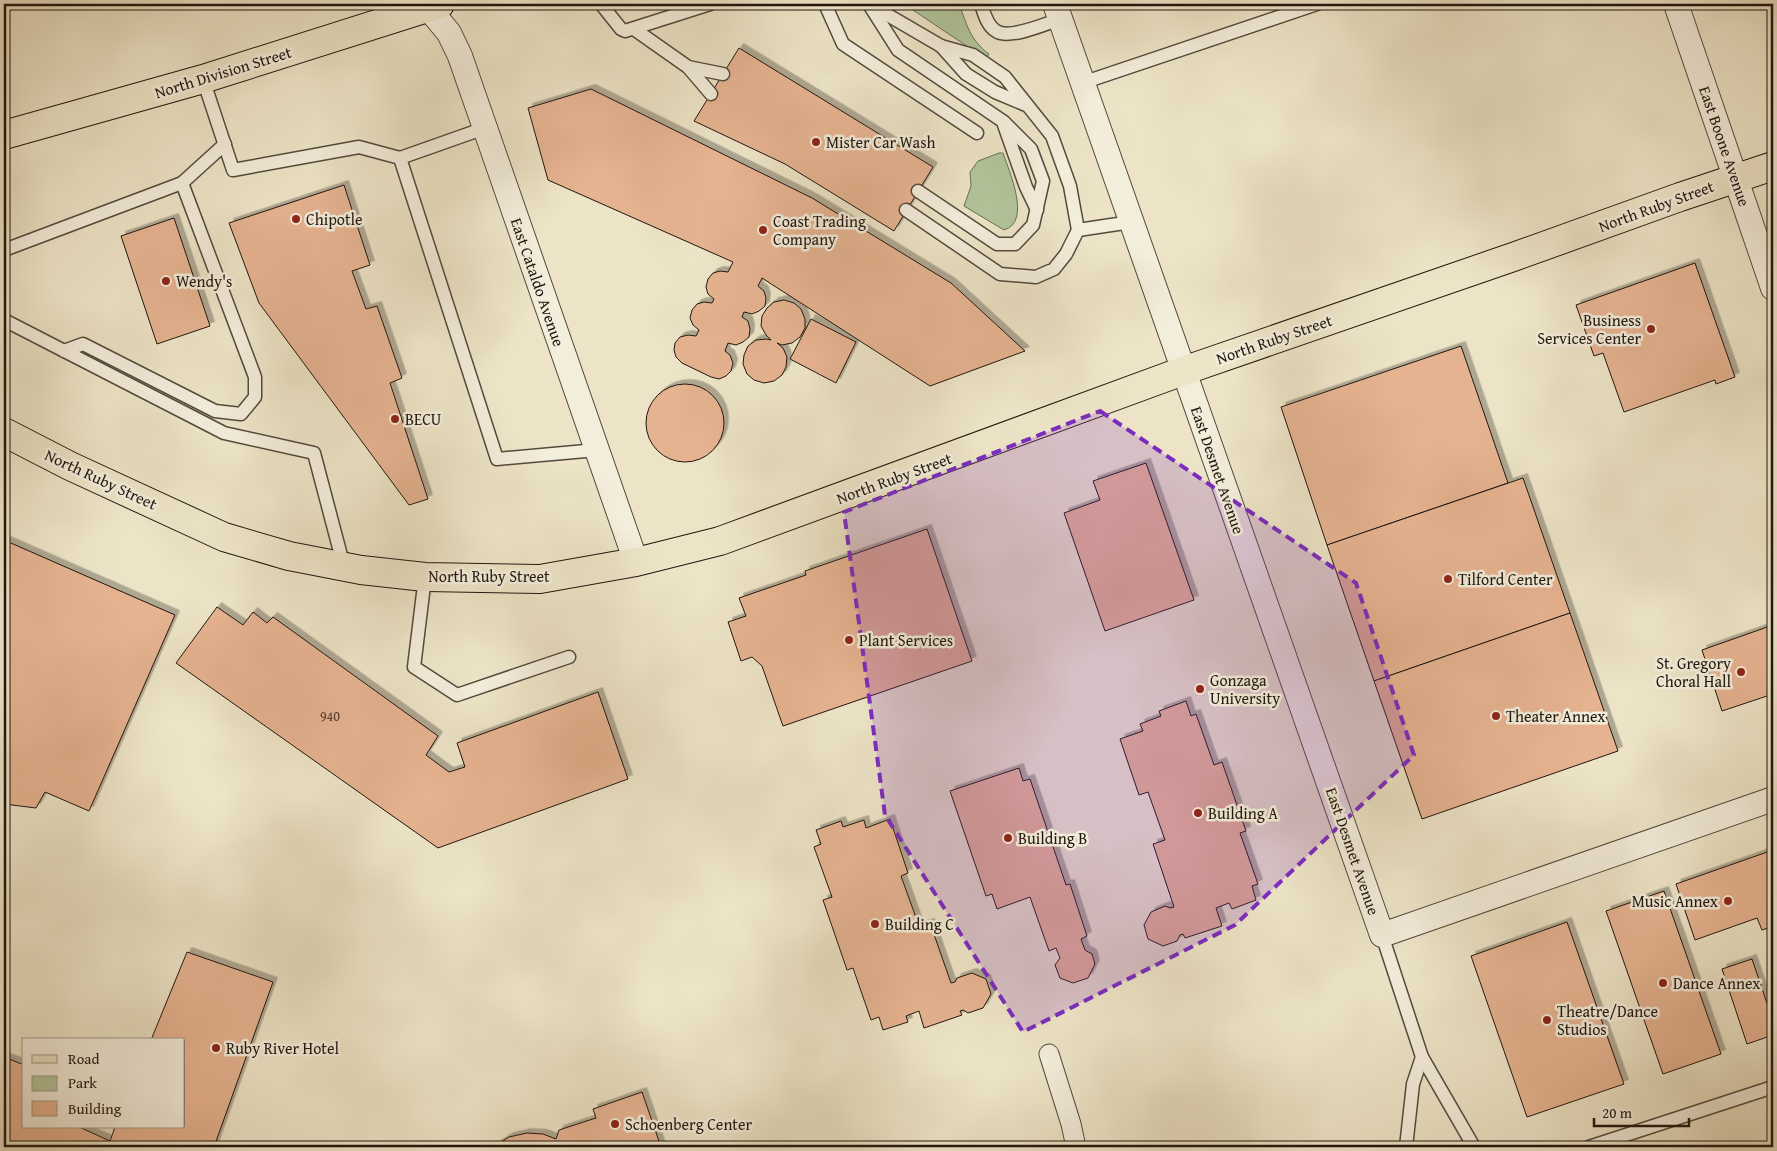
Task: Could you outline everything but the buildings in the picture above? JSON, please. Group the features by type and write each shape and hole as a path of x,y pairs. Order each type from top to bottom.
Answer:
{"main road":[{"name":"North Division Street","path":"4,135 204,79 431,5"},
{"name":"North Ruby Street","path":"4,432 70,466 224,536 289,556 344,567 425,577 540,579 636,562 720,541 1183,371 1773,166"}],"street":[{"name":"East Boone Avenue","path":"1676,4 1773,288"},
{"name":"East Cataldo Avenue","path":"431,5 449,33 468,79 636,562"},
{"name":"East Desmet Avenue","path":"1057,11 1382,935"},
{"path":"1382,935 1773,799"},
{"path":"1049,1054 1071,1124 1076,1147"}],"lane":[{"path":"601,4 625,32 710,4"},
{"path":"825,4 843,44 977,133"},
{"path":"869,4 941,46 973,56 1005,78 1052,136 1070,186 1078,230 1066,254 1054,269 1036,277 1000,274 906,210"},
{"path":"869,4 898,50 1004,122 1031,150 1043,181 1033,225 1015,244 997,244 918,191"},
{"path":"981,4 991,27 994,31 1004,35 1015,33 1057,11"},
{"path":"1082,83 1317,4"},
{"path":"634,29 688,67 711,94"},
{"path":"941,46 966,74 995,92 1027,105"},
{"path":"688,67 723,74"},
{"path":"204,79 233,170 359,148 400,158 485,128"},
{"path":"1004,122 1026,187 1037,210"},
{"path":"4,250 182,183 225,144"},
{"path":"400,158 497,459 597,450"},
{"path":"64,351 83,344 215,412 241,414 255,397 255,377 182,183"},
{"path":"1078,230 1131,222"},
{"path":"4,320 224,433 314,452 344,567"},
{"path":"425,577 414,667 457,695 569,657"},
{"path":"1382,935 1422,1058 1474,1147"},
{"path":"1406,1147 1413,1084 1422,1058"},
{"path":"1589,1147 1773,1087"}],"highlighted area":[{"path":"1100,411 1356,583 1414,755 1235,925 1023,1032 885,815 844,512"}],"green space":[{"path":"904,4 959,4 973,38 989,54 986,59"},
{"path":"1003,153 1010,172 1018,207 1012,225 1004,230 964,206 971,186 970,172 978,161"}],"place":[{"name":"Mister Car Wash","path":"816,142"},
{"name":"Chipotle","path":"296,219"},
{"name":"Coast Trading Company","path":"763,230"},
{"name":"Wendy's","path":"166,281"},
{"name":"Business Services Center","path":"1651,329"},
{"name":"BECU","path":"395,419"},
{"name":"Tilford Center","path":"1448,579"},
{"name":"Plant Services","path":"849,640"},
{"name":"St. Gregory Choral Hall","path":"1741,672"},
{"name":"Gonzaga University","path":"1200,689"},
{"name":"Theater Annex","path":"1496,716"},
{"name":"Building A","path":"1198,813"},
{"name":"Building B","path":"1008,838"},
{"name":"Music Annex","path":"1728,901"},
{"name":"Building C","path":"875,924"},
{"name":"Dance Annex","path":"1663,983"},
{"name":"Theatre/Dance Studios","path":"1547,1020"},
{"name":"Ruby River Hotel","path":"216,1048"},
{"name":"Schoenberg Center","path":"615,1124"}]}
